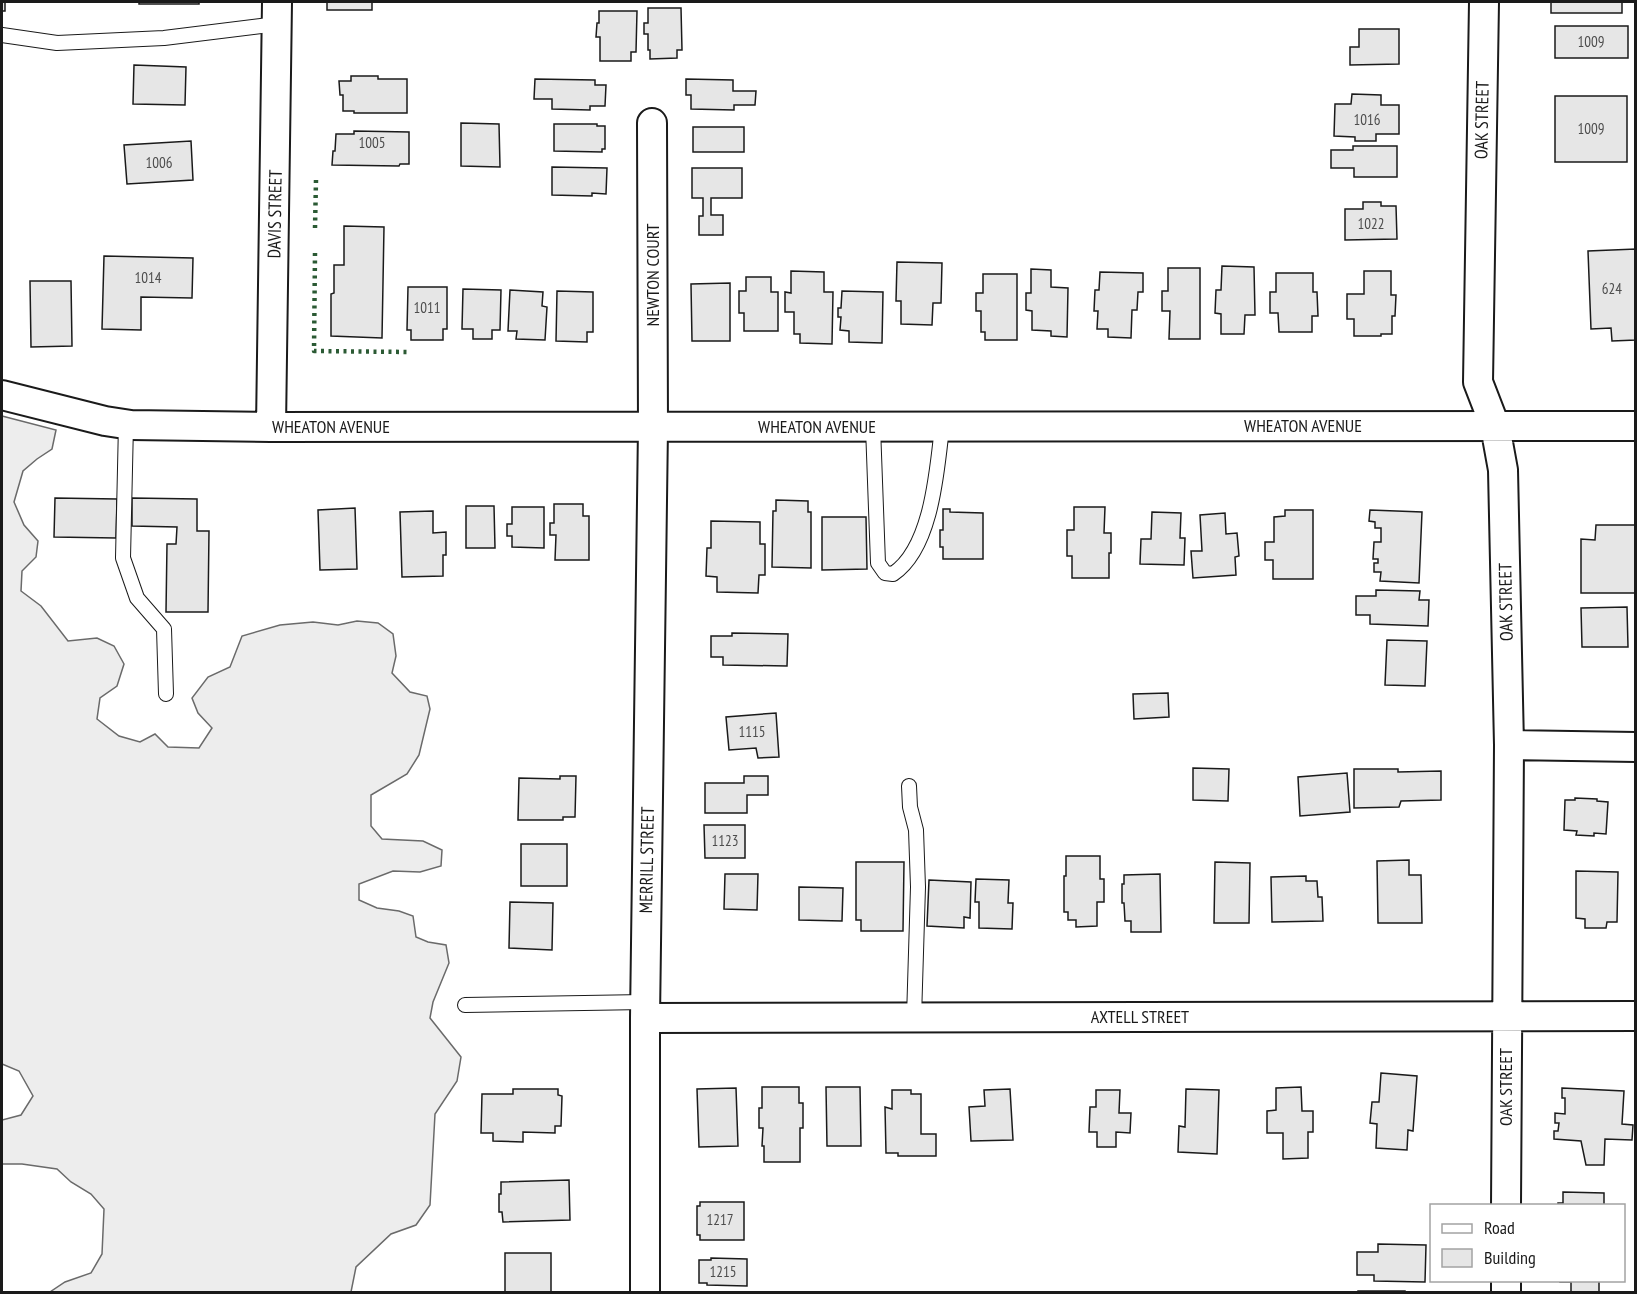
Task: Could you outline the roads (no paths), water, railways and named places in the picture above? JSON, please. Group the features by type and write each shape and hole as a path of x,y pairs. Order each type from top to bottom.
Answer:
{"street":[{"name":"OAK STREET","path":"1484,2 1478,382 1495,426 1503,470 1509,745 1506,1204"},
{"name":"DAVIS STREET","path":"271,427 277,13"},
{"name":"NEWTON COURT","path":"652,123 653,427"},
{"name":"WHEATON AVENUE","path":"2,395 105,421 126,424 271,427 1635,426"},
{"name":"MERRILL STREET","path":"645,1293 645,1010 653,427"},
{"path":"1509,745 1635,747"},
{"name":"AXTELL STREET","path":"645,1010 914,1018 1635,1016"}],"lane":[{"path":"2,35 57,43 164,38 277,13"},
{"path":"126,424 123,558 137,598 164,628 166,694"},
{"path":"873,427 878,563 885,573 893,574 906,562 920,540 935,490 942,427"},
{"path":"909,786 910,807 916,830 918,887 914,1018"},
{"path":"465,1005 645,1010"}]}
